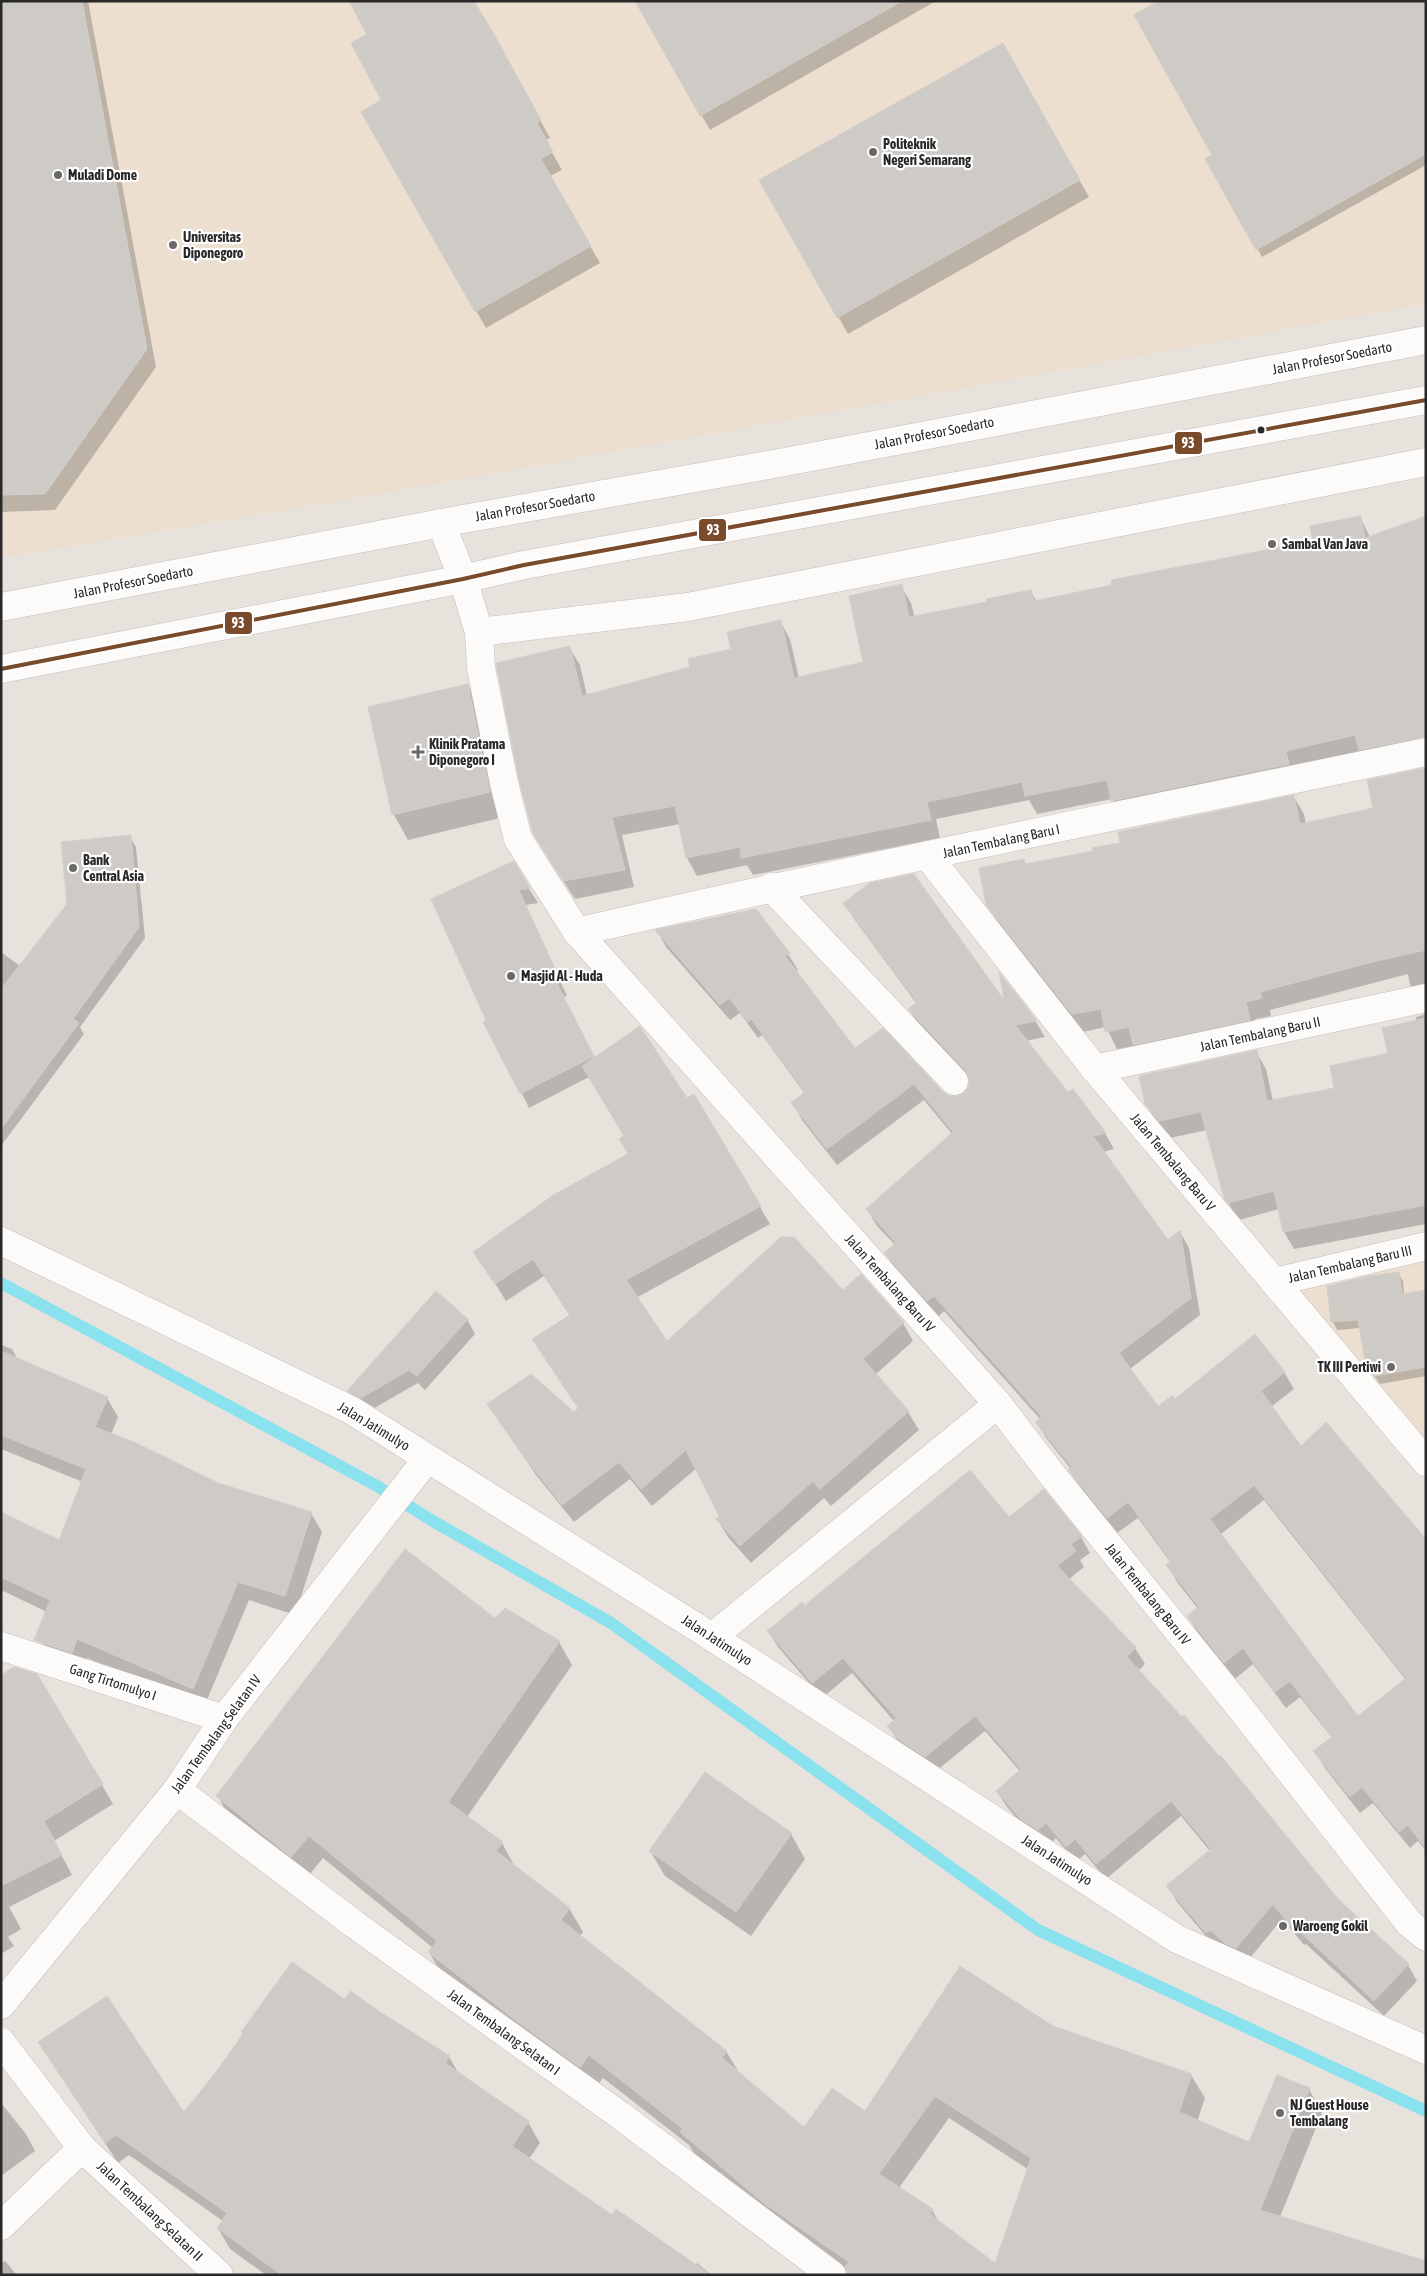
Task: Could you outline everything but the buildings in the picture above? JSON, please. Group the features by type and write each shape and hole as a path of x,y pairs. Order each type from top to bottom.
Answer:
{"street":[{"name":"Jalan Profesor Soedarto","path":"1,607 441,523 785,462 1426,340"},
{"path":"1,669 463,580 524,565 1426,400"},
{"path":"479,632 688,607 1426,462"},
{"path":"441,523 463,580"},
{"name":"Jalan Tembalang Baru IV","path":"463,580 479,632 480,668 504,783 518,839 576,932 998,1404 1049,1471 1234,1700 1409,1922 1426,1936"},
{"name":"Jalan Tembalang Baru I","path":"576,932 771,887 1426,752"},
{"name":"Jalan Tembalang Baru V","path":"928,856 1095,1069 1426,1462"},
{"path":"771,887 954,1082"},
{"name":"Jalan Tembalang Baru II","path":"1095,1069 1426,998"},
{"name":"Jalan Jatimulyo","path":"1,1241 351,1410 422,1466 712,1636 1177,1939 1426,2050"},
{"name":"Jalan Tembalang Baru III","path":"1274,1282 1426,1246"},
{"path":"712,1636 998,1404"},
{"name":"Jalan Tembalang Selatan IV","path":"1,2005 177,1790 224,1719 422,1466"},
{"name":"Gang Tirtomulyo I","path":"1,1646 224,1719"},
{"name":"Jalan Tembalang Selatan I","path":"177,1790 354,1924 621,2116 832,2275"},
{"path":"1,2042 82,2148 1,2226"},
{"name":"Jalan Tembalang Selatan II","path":"82,2148 219,2275"}],"shaded area":[{"name":"Politeknik Negeri Semarang","path":"1,1 1426,1 1426,304 408,489 1,558"},
{"name":"TK III Pertiwi","path":"1426,1255 1426,1447 1286,1287"}],"waterway":[{"path":"1,1283 377,1486 431,1520 611,1623 1038,1930 1426,2111"}],"transit line":[{"name":"93","path":"1,669 463,579 524,565 1426,400"}],"place":[{"name":"Politeknik Negeri Semarang","path":"873,152"},
{"name":"Muladi Dome","path":"58,175"},
{"name":"Universitas Diponegoro","path":"173,245"},
{"name":"Sambal Van Java","path":"1272,544"},
{"name":"Klinik Pratama Diponegoro I","path":"418,752"},
{"name":"Bank Central Asia","path":"73,868"},
{"name":"Masjid Al - Huda","path":"511,976"},
{"name":"TK III Pertiwi","path":"1391,1367"},
{"name":"Waroeng Gokil","path":"1283,1926"},
{"name":"NJ Guest House Tembalang","path":"1280,2113"}]}
